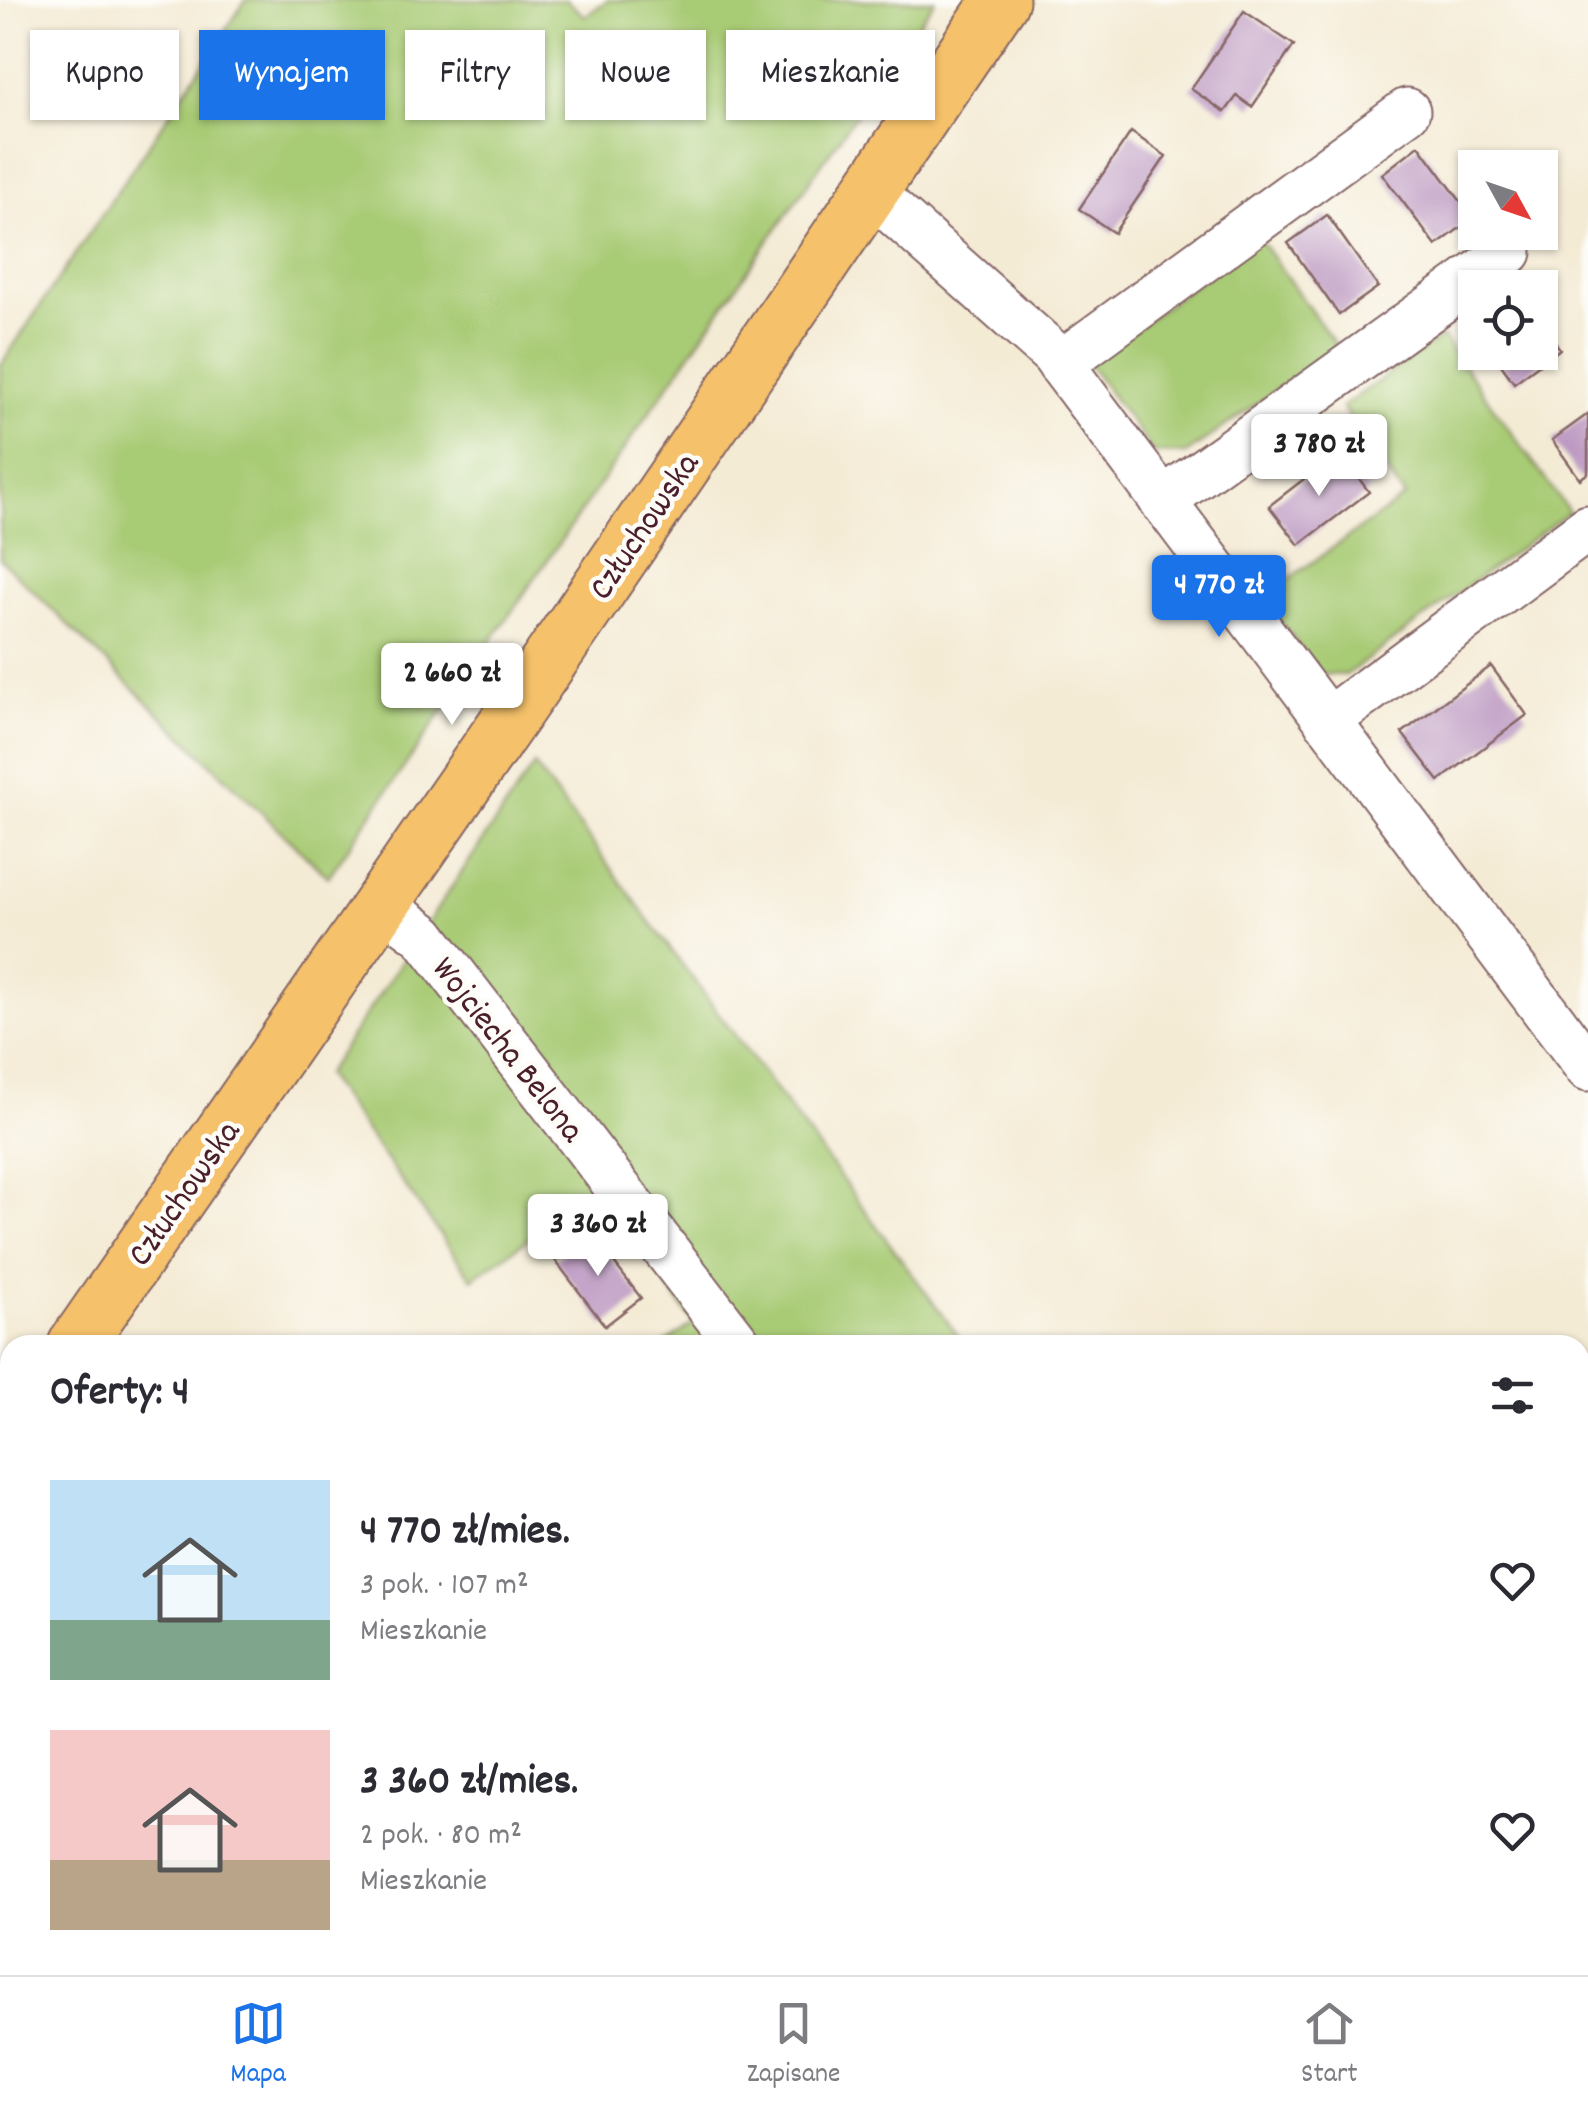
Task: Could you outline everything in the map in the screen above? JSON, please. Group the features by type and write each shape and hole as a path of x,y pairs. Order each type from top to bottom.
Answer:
{"main road":[{"name":"Człuchowska","path":"83,1335 1001,0"}],"street":[{"path":"1060,364 1407,111"},
{"path":"871,192 1053,354 1588,1068"},
{"path":"1162,501 1509,252"},
{"path":"1327,721 1588,528"},
{"name":"Wojciecha Belona","path":"381,904 424,936 731,1335"}],"green space":[{"path":"246,0 566,0 585,16 608,0 935,0 914,30 726,30 726,120 852,120 328,877 0,559 0,366 165,120 179,120 179,100 199,70 199,120 385,120 385,30 226,30"},
{"path":"1258,237 1337,347 1186,454 1154,453 1088,364"},
{"path":"1442,336 1458,358 1458,370 1467,370 1569,512 1346,675 1320,674 1263,597 1405,497 1342,407"},
{"path":"534,765 958,1335 677,1335 694,1323 597,1190 472,1279 325,1075"}],"building":[{"path":"1244,11 1294,45 1252,107 1237,96 1225,112 1191,89"},
{"path":"1131,132 1166,156 1114,233 1079,209"},
{"path":"1419,145 1458,198 1458,229 1436,246 1382,174"},
{"path":"1327,215 1378,287 1339,315 1288,243"},
{"path":"1505,370 1532,370 1514,383"},
{"path":"1588,414 1588,473 1580,479 1552,440"},
{"path":"1339,452 1369,492 1299,545 1269,506"},
{"path":"1491,666 1527,715 1439,781 1402,733"},
{"path":"591,1233 641,1298 605,1326 555,1260"}]}
